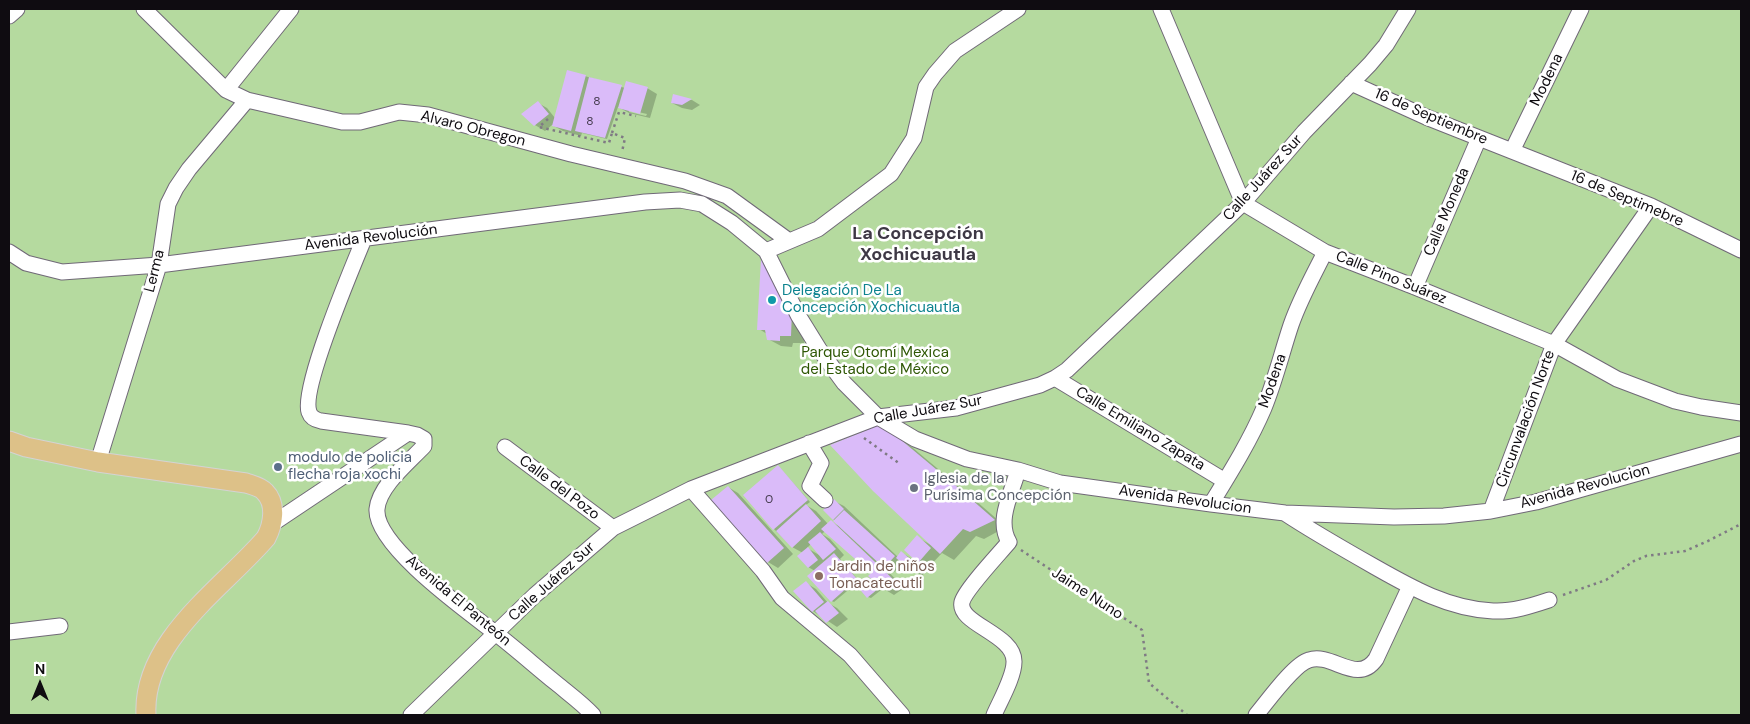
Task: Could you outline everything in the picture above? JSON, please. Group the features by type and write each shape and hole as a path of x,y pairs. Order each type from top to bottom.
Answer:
{"main road":[{"path":"9,441 26,447 98,462 246,483 265,492 273,512 272,524 266,538 192,615 167,644 148,686 145,703 146,715"}],"street":[{"path":"9,16 17,9"},
{"name":"Alvaro Obregon","path":"144,9 226,90 247,100 342,122 360,122 399,112 428,115 571,154 685,181 727,196 789,241"},
{"path":"226,90 291,9"},
{"path":"766,251 818,229 891,174 914,138 926,87 935,74 955,51 1018,9"},
{"path":"1161,9 1244,203"},
{"name":"Calle Juárez Sur","path":"411,715 535,595 614,528 691,489 878,416 956,408 1020,391 1056,378 1090,349 1244,203 1304,132 1386,46 1408,9"},
{"name":"Modena","path":"1512,151 1582,9"},
{"name":"16 de Septiembre","path":"1350,83 1426,117 1512,151"},
{"name":"Lerma","path":"98,462 159,265 168,204 189,169 247,100"},
{"name":"Calle Moneda","path":"1415,287 1479,138"},
{"name":"16 de Septimebre","path":"1512,151 1651,206 1741,250"},
{"name":"Avenida Revolución","path":"9,252 26,263 62,272 159,265 645,202 680,200 702,204 732,223"},
{"name":"Calle Pino Suárez","path":"1244,203 1325,252 1554,344 1617,379 1643,390 1675,401 1741,413"},
{"name":"Circunvalación Norte","path":"1491,511 1554,344 1651,206"},
{"name":"Avenida Revolucion","path":"732,223 766,251 798,315 819,349 844,383 878,416 922,442 967,459 1018,470 1060,483 1285,513 1394,517 1444,516 1491,511 1536,502 1741,444"},
{"path":"364,239 322,349 310,386 308,411 312,417 318,420 408,433"},
{"name":"Modena","path":"1211,504 1263,410 1294,318 1325,252"},
{"name":"Calle Emiliano Zapata","path":"1056,378 1225,481"},
{"path":"272,524 408,433"},
{"name":"Avenida El Panteón","path":"408,433 424,439 424,446 395,476 381,495 377,508 378,520 386,535 413,565 456,604 496,633 593,715"},
{"path":"809,443 821,463 810,486 825,500"},
{"name":"Calle del Pozo","path":"505,447 614,528"},
{"path":"994,715 1013,668 1013,655 1003,641 966,615 962,610 962,604 967,593 1008,542 1004,532 1004,520 1018,470"},
{"path":"691,489 763,571 782,598 850,655 902,715"},
{"path":"1285,513 1320,537 1432,597 1455,604 1488,610 1513,610 1549,600"},
{"path":"1256,715 1297,667 1308,660 1327,660 1354,670 1369,667 1376,659 1410,586"},
{"path":"9,632 60,626"}],"path":[{"path":"548,119 539,127 609,143 619,112 636,116"},
{"path":"612,133 625,138 621,156 616,164"},
{"path":"853,426 858,434 900,464"},
{"path":"1549,600 1606,580 1646,556 1685,551 1741,524"},
{"name":"Jaime Nuno","path":"1008,542 1142,630 1149,683 1187,715"}],"green space":[{"name":"Parque Otomí Mexica del Estado de México","path":"9,9 1741,9 1741,715 9,715"}],"building":[{"path":"567,70 586,75 571,131 552,126"},
{"path":"589,77 622,85 605,138 575,131"},
{"path":"626,81 648,87 640,114 618,108"},
{"path":"673,94 692,99 682,105 671,103"},
{"path":"538,101 549,114 534,126 521,114"},
{"name":"Delegación De La Concepción Xochicuautla","path":"761,259 780,295 792,311 791,336 780,336 780,341 767,340 765,330 757,330"},
{"name":"Iglesia de la Purísima Concepción","path":"882,424 995,520 970,532 963,529 940,554 873,491 830,445"},
{"path":"778,465 808,500 773,530 743,495"},
{"path":"728,486 784,548 767,563 711,500"},
{"path":"834,499 844,509 833,520 823,510"},
{"path":"806,504 821,521 792,548 776,531"},
{"path":"844,510 895,556 884,568 833,521"},
{"path":"831,520 896,582 883,590 868,576 871,573 821,529"},
{"path":"820,532 836,549 823,560 808,542"},
{"path":"917,535 931,548 918,563 904,550"},
{"path":"808,547 818,560 808,568 797,556"},
{"path":"901,551 917,565 911,571 896,558"},
{"path":"834,553 857,579 831,602 807,576"},
{"path":"867,577 879,588 867,598 857,586"},
{"path":"806,581 824,602 812,612 793,591"},
{"path":"828,601 839,613 826,623 815,611"}],"place":[{"name":"Delegación De La Concepción Xochicuautla","path":"772,300"},
{"name":"modulo de policia flecha roja xochi","path":"278,467"},
{"name":"Iglesia de la Purísima Concepción","path":"914,488"},
{"name":"Jardin de niños Tonacatecutli","path":"819,576"}],"district":[{"name":"La Concepción Xochicuautla","path":"918,244"}]}
